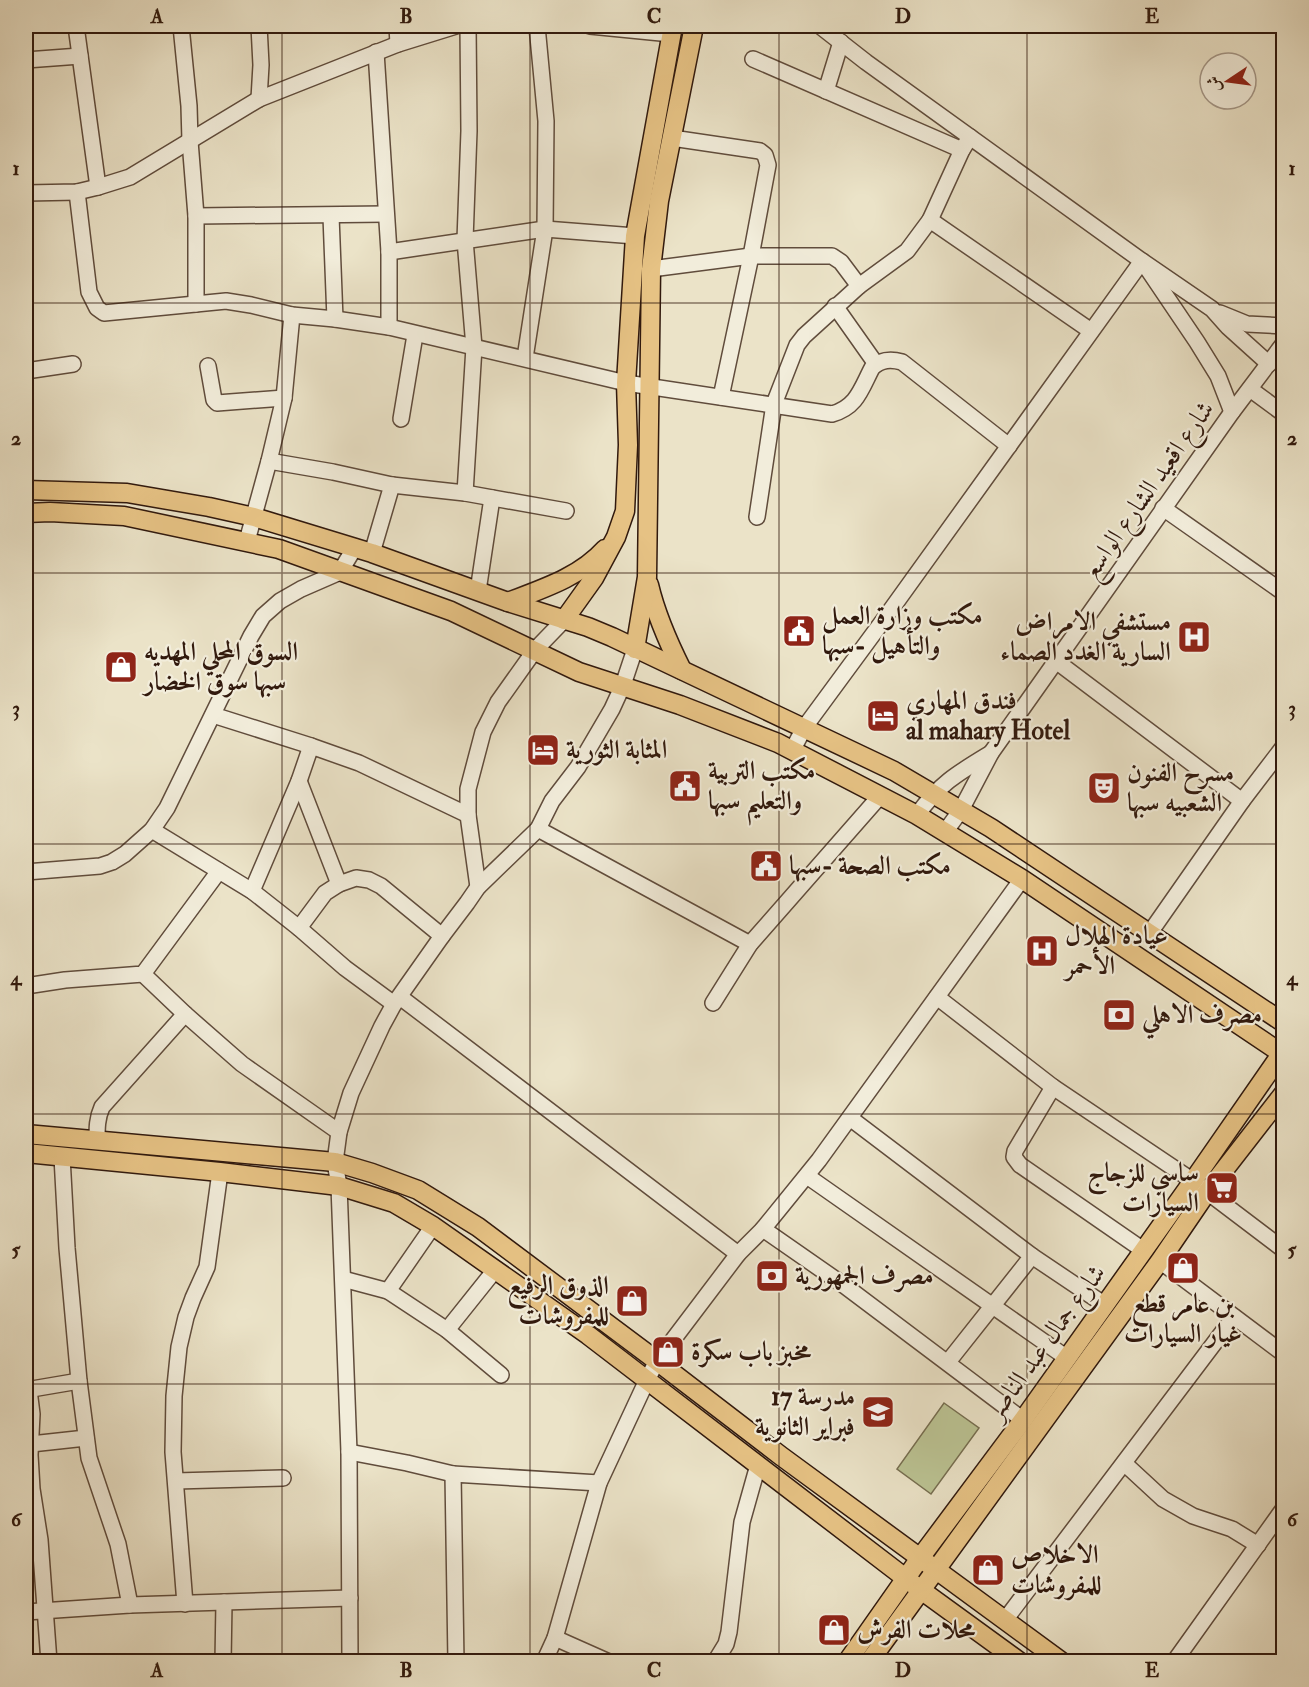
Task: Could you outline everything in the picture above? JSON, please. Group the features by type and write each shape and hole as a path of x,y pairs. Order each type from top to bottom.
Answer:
{"main road":[{"path":"635,649 647,577 651,269 659,201 694,26"},
{"path":"564,620 594,578 616,537 625,511 628,446 626,383 635,236 672,30"},
{"path":"26,490 126,493 254,517 364,550 604,634 894,771 991,828 1284,1023"},
{"path":"26,513 124,516 279,549 451,611 579,672 680,705 778,743 917,815 1022,879 1283,1053"},
{"path":"508,602 536,592 578,572 616,537"},
{"path":"647,577 658,618 682,670"},
{"name":"شارع جمال عبد الناصر","path":"869,1662 1160,1261 1200,1186 1283,1053"},
{"name":"شارع جمال عبد الناصر","path":"847,1662 905,1578 1068,1358 1143,1250 1284,1093"},
{"path":"26,1134 335,1162 418,1190 478,1227 781,1456 1062,1662"},
{"path":"26,1153 339,1186 394,1203 433,1226 588,1335 905,1578 1020,1662"}],"street":[{"path":"76,26 98,187"},
{"path":"181,26 196,216 196,304"},
{"path":"259,26 261,65 259,99"},
{"path":"397,26 398,44"},
{"path":"26,193 77,192 130,177 259,99 376,52 456,26"},
{"path":"465,494 474,347 465,240 469,132 468,26"},
{"path":"525,358 544,229 546,122 537,26"},
{"path":"590,26 672,30"},
{"path":"820,26 966,143 1212,309 1247,324 1284,326"},
{"path":"826,90 841,42"},
{"path":"376,52 388,252 389,327"},
{"path":"26,60 80,56"},
{"path":"753,58 826,90 966,143"},
{"path":"672,138 760,151 765,155 768,165 721,397"},
{"path":"757,516 774,404 797,345 835,306 907,251 930,220 966,143"},
{"path":"77,192 89,292 97,308 104,313 226,301 292,315 389,327 626,383 832,414 844,411 855,402 876,364 883,360 893,360 902,362 1009,446"},
{"path":"196,216 386,214"},
{"path":"331,216 335,319"},
{"path":"930,220 1091,331"},
{"path":"388,252 544,229 635,236"},
{"path":"651,269 751,256 832,256 841,262 859,286"},
{"path":"792,751 804,728 1142,261"},
{"path":"1142,261 1218,376 1232,412"},
{"path":"835,306 876,364"},
{"path":"1212,309 1228,327 1269,364"},
{"path":"247,541 284,398 292,315"},
{"path":"401,419 415,334"},
{"name":"شارع اقعيد الشارع الواسع","path":"945,832 961,810 991,753 1163,508 1284,344"},
{"path":"26,371 73,364"},
{"path":"208,366 214,400 217,403 284,398"},
{"path":"1250,389 1284,414"},
{"path":"269,461 392,485 492,498 566,511"},
{"path":"26,872 100,866 125,854 152,831 167,808 251,636 264,616 280,601 340,572 364,550 392,485"},
{"path":"478,591 492,498"},
{"path":"1163,508 1284,593"},
{"path":"478,887 468,815 468,789 483,732 498,702 535,650 564,620"},
{"path":"350,1662 349,1452 339,1186 335,1162 339,1132 351,1093 382,1026 397,1001 478,887 538,829 552,801 578,767 599,731 623,685 635,649"},
{"path":"1056,661 1242,801"},
{"path":"213,715 311,746 379,772 468,815"},
{"path":"252,891 299,781 311,746"},
{"path":"1149,934 1242,801 1284,746"},
{"path":"917,815 948,780 991,753"},
{"path":"299,781 339,884"},
{"path":"713,1003 750,944 880,796"},
{"path":"538,829 750,944"},
{"path":"152,831 252,891 345,968 397,1001 738,1254"},
{"path":"143,974 219,871"},
{"path":"299,928 325,893 339,884 356,878 369,880 381,886 441,936"},
{"path":"544,1662 555,1638 599,1483 657,1361 738,1254 763,1229 807,1176 1022,879"},
{"path":"26,986 65,980 143,974 242,1064 339,1132"},
{"path":"937,997 1053,1087 1200,1186 1284,1250"},
{"path":"97,1140 97,1124 102,1107 185,1014"},
{"path":"1053,1087 1014,1157 1020,1165 1143,1250"},
{"path":"850,1118 1032,1256 1105,1305"},
{"path":"62,1157 67,1248 79,1381 89,1458 118,1544 130,1605"},
{"path":"185,1604 173,1452 174,1396 179,1347 186,1317 207,1267 220,1172"},
{"path":"807,1176 1068,1358"},
{"path":"388,1291 433,1226"},
{"path":"763,1229 845,1286 1023,1420"},
{"path":"948,1362 1032,1256"},
{"path":"1160,1261 1284,1354"},
{"path":"447,1330 495,1270"},
{"path":"343,1279 388,1291 447,1330 501,1375"},
{"path":"1005,1620 1234,1317"},
{"path":"49,1662 46,1611 32,1489 32,1414 27,1390 79,1381"},
{"path":"31,1444 86,1438"},
{"path":"349,1452 407,1462 453,1474 599,1483"},
{"path":"1124,1463 1163,1499 1194,1516 1232,1529 1258,1545"},
{"path":"716,1662 726,1644 729,1632 742,1522 758,1465"},
{"path":"453,1474 456,1662"},
{"path":"176,1481 283,1478"},
{"path":"1174,1662 1284,1508"},
{"path":"26,1612 130,1605 350,1598"},
{"path":"223,1662 224,1602"},
{"path":"555,1638 609,1662"}],"green space":[{"path":"944,1403 979,1428 931,1494 897,1469"}],"place":[{"name":"مكتب وزارة العمل والتأهيل -سبها","path":"799,631"},
{"name":"مستشفي الامراض السارية الغدد الصماء","path":"1194,637"},
{"name":"السوق المحلي المهديه سبها سوق الخضار","path":"121,667"},
{"name":"فندق المهاري al mahary Hotel","path":"883,716"},
{"name":"المثابة الثورية","path":"543,750"},
{"name":"مكتب التربية والتعليم سبها","path":"685,786"},
{"name":"مسرح الفنون الشعبيه سبها","path":"1104,788"},
{"name":"مكتب الصحة -سبها","path":"766,866"},
{"name":"عيادة الهلال الأحمر","path":"1042,951"},
{"name":"مصرف الاهلي","path":"1119,1015"},
{"name":"ساسي للزجاج السيارات","path":"1222,1188"},
{"name":"بن عامر قطع غيار السيارات","path":"1183,1268"},
{"name":"مصرف الجمهورية","path":"772,1276"},
{"name":"الذوق الرفيع للمفروشات","path":"632,1301"},
{"name":"مخبز باب سكرة","path":"668,1352"},
{"name":"مدرسة 17 فبراير الثانوية","path":"878,1412"},
{"name":"الاخلاص للمفروشات","path":"988,1570"},
{"name":"محلات الفرش","path":"834,1630"}]}
